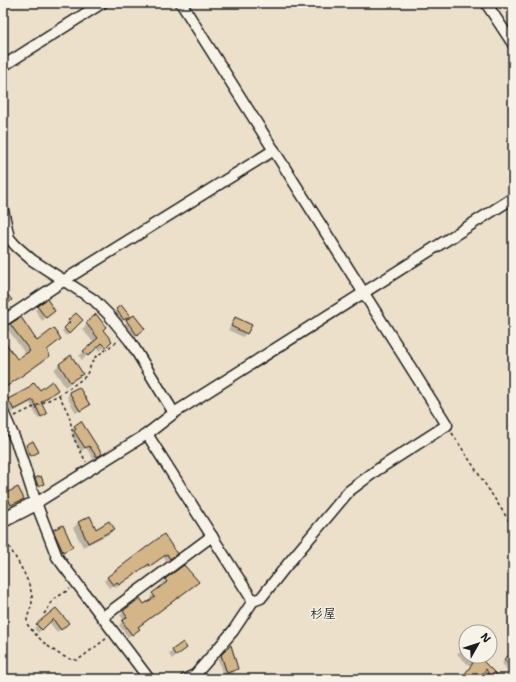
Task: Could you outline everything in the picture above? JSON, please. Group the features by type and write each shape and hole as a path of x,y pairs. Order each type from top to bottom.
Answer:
{"street":[{"path":"3,66 102,3"},
{"path":"181,3 447,425 377,470 349,491 261,598 253,600 233,631 195,675 186,679"},
{"path":"486,3 513,44"},
{"path":"3,321 63,281 274,150"},
{"path":"3,520 36,503 146,434 174,413 513,198"},
{"path":"3,210 9,238 32,260 94,300 125,335 174,413"},
{"path":"5,416 17,444 36,503 57,556 149,679"},
{"path":"146,434 253,600"},
{"path":"103,617 212,536"}],"path":[{"path":"5,416 59,395 86,376 94,358 125,335"},
{"path":"59,395 69,415 74,439 90,469"},
{"path":"447,425 513,527"},
{"path":"3,536 31,592 32,605 28,612 27,624 36,636 62,655 73,660 78,660 115,633"},
{"path":"44,614 59,596 79,585"}],"building":[{"path":"3,289 12,300 3,307"},
{"path":"47,299 55,311 46,318 37,306"},
{"path":"121,305 130,316 124,320 116,309"},
{"path":"76,313 83,320 69,334 64,328 70,322 68,320"},
{"path":"96,314 106,327 103,330 112,341 106,347 102,343 88,356 83,351 98,338 86,323"},
{"path":"134,315 145,329 137,335 126,320"},
{"path":"21,317 37,341 54,328 61,339 47,350 50,356 3,389 3,339 17,359 30,351 10,324"},
{"path":"235,317 252,325 247,334 231,326"},
{"path":"71,355 83,374 70,382 59,364"},
{"path":"52,381 58,390 41,402 47,414 41,417 33,400 14,410 8,399 27,389 34,382 40,390"},
{"path":"79,387 90,405 80,411 69,392"},
{"path":"81,421 102,454 97,457 89,446 85,448 74,431 76,429 74,426"},
{"path":"33,441 39,452 31,456 26,445"},
{"path":"41,476 44,484 38,486 35,478"},
{"path":"18,487 24,499 11,505 6,493"},
{"path":"90,516 96,529 109,521 115,529 88,543 78,522"},
{"path":"63,525 73,547 63,552 53,530"},
{"path":"164,534 177,554 170,559 167,554 150,566 149,564 119,585 117,582 113,585 107,577"},
{"path":"184,565 199,582 138,627 140,629 132,635 122,621 127,617 123,611 140,598 144,604 155,597 152,593 167,582 165,579"},
{"path":"56,608 69,623 61,630 53,619 42,630 36,624"},
{"path":"183,642 187,648 176,656 172,650"},
{"path":"231,645 238,669 227,673 221,655"},
{"path":"513,652 513,670 504,659"},
{"path":"472,664 486,664 501,679 491,679 486,669 478,679 461,679"}],"district":[{"name":"杉屋","path":"323,613"}]}
